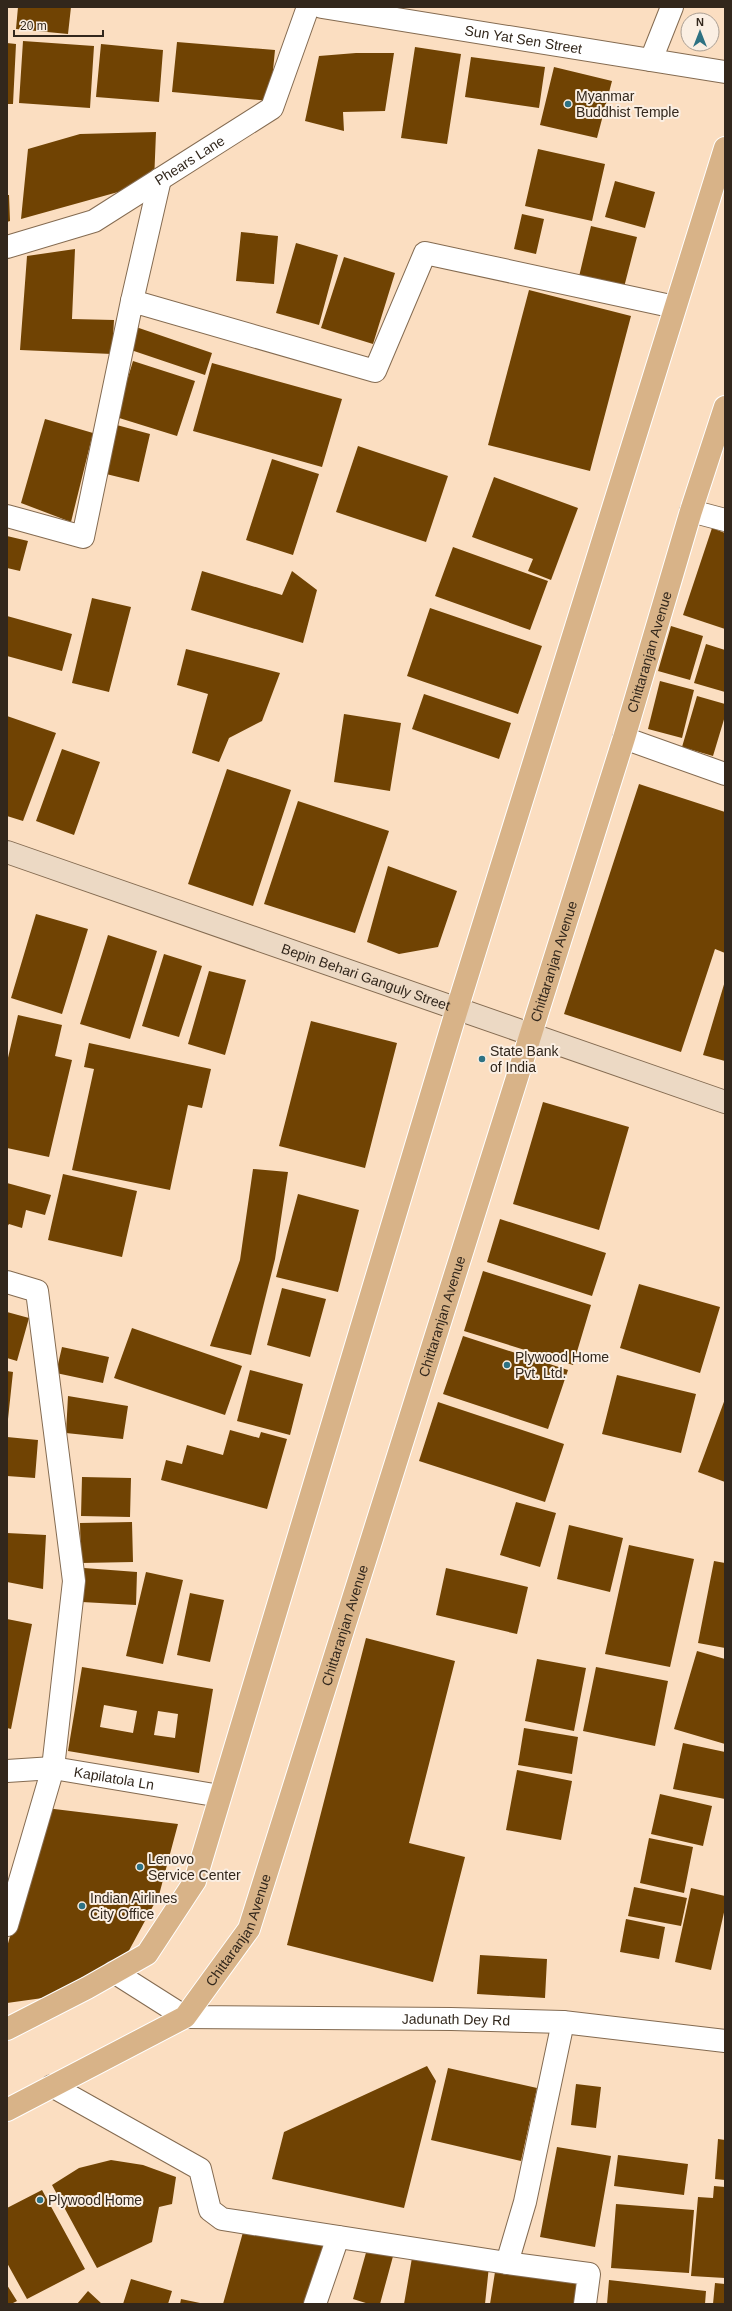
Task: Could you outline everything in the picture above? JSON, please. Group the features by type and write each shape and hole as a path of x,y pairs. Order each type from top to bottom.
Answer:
{"main road":[{"path":"7,2029 147,1954 194,1881 457,1009 725,148"},
{"name":"Chittaranjan Avenue","path":"7,2110 185,2017 249,1929 624,738 691,511 725,407"},
{"name":"Bepin Behari Ganguly Street","path":"7,852 725,1102"}],"street":[{"name":"Phears Lane","path":"7,247 94,221 272,108 308,7"},
{"name":"Sun Yat Sen Street","path":"322,7 725,72"},
{"path":"651,60 672,7"},
{"path":"7,516 83,537 132,301 160,179"},
{"path":"132,301 375,371 425,253 675,307"},
{"path":"691,511 725,520"},
{"path":"624,738 725,774"},
{"path":"7,1282 37,1291 74,1581 53,1768 7,1925"},
{"name":"Kapilatola Ln","path":"7,1771 53,1768 220,1796"},
{"path":"114,1972 185,2017"},
{"name":"Jadunath Dey Rd","path":"185,2017 451,2018 563,2022 725,2041"},
{"path":"507,2263 525,2202 563,2022"},
{"path":"52,2086 200,2169 210,2210 222,2219 507,2263 589,2274 585,2304"},
{"path":"315,2304 338,2237"}],"building":[{"path":"18,7 71,7 68,34 16,29"},
{"path":"23,41 94,46 90,108 19,103"},
{"path":"177,42 275,50 270,101 172,92"},
{"path":"7,43 16,44 13,104 7,104"},
{"path":"101,44 163,50 159,102 96,97"},
{"path":"415,47 461,54 447,144 401,138"},
{"path":"356,53 394,53 385,111 343,112 344,131 305,121 319,56"},
{"path":"471,57 545,67 539,108 465,97"},
{"path":"554,67 612,81 597,138 540,125"},
{"path":"156,132 154,182 21,219 28,149 80,134"},
{"path":"538,149 605,164 592,221 525,206"},
{"path":"615,181 655,192 645,228 605,217"},
{"path":"7,195 9,195 10,221 7,222"},
{"path":"522,214 544,219 536,254 514,249"},
{"path":"591,226 637,237 622,295 577,285"},
{"path":"241,232 278,236 274,284 236,281"},
{"path":"296,243 338,255 319,325 276,313"},
{"path":"75,249 72,319 114,320 112,354 20,350 27,256"},
{"path":"344,257 395,273 373,344 321,328"},
{"path":"529,290 631,316 590,471 488,445"},
{"path":"136,327 212,353 205,375 128,349"},
{"path":"133,361 195,381 177,436 116,417"},
{"path":"212,363 342,399 322,467 193,431"},
{"path":"45,419 93,433 71,522 21,503"},
{"path":"113,424 150,434 139,482 102,473"},
{"path":"358,446 448,476 426,542 336,512"},
{"path":"272,459 319,474 293,555 246,540"},
{"path":"494,477 578,508 551,580 528,571 533,559 472,537"},
{"path":"712,528 725,533 725,629 683,615"},
{"path":"7,536 28,541 20,571 7,568"},
{"path":"453,547 548,581 530,630 435,596"},
{"path":"202,571 282,595 292,571 317,590 303,643 191,610"},
{"path":"92,598 131,607 109,692 72,683"},
{"path":"430,608 542,646 518,714 407,676"},
{"path":"7,616 72,634 62,671 7,656"},
{"path":"671,626 703,636 690,680 658,671"},
{"path":"706,644 725,650 725,692 694,683"},
{"path":"186,649 280,673 262,721 229,738 219,762 192,753 208,694 177,685"},
{"path":"660,681 694,690 682,738 648,729"},
{"path":"424,694 511,723 499,759 412,729"},
{"path":"697,696 725,704 725,716 713,756 682,747"},
{"path":"344,714 401,723 390,791 334,782"},
{"path":"7,716 56,733 23,821 7,816"},
{"path":"62,749 100,762 74,835 36,821"},
{"path":"227,769 291,790 253,906 188,884"},
{"path":"639,784 725,812 725,953 715,949 681,1052 564,1014"},
{"path":"298,801 389,831 355,933 264,904"},
{"path":"388,866 457,891 438,947 399,954 367,942"},
{"path":"36,914 88,929 62,1014 11,998"},
{"path":"108,935 157,951 130,1039 80,1024"},
{"path":"164,954 202,966 179,1037 142,1026"},
{"path":"209,971 246,980 225,1055 188,1044"},
{"path":"725,981 725,1061 703,1055"},
{"path":"18,1015 62,1025 55,1056 72,1060 49,1157 7,1148 7,1062"},
{"path":"311,1021 397,1043 365,1168 279,1146"},
{"path":"89,1043 211,1069 202,1108 188,1105 170,1190 72,1170 94,1069 84,1067"},
{"path":"543,1102 629,1127 599,1230 513,1204"},
{"path":"253,1169 288,1172 275,1259 251,1355 210,1346 240,1260"},
{"path":"63,1174 137,1191 122,1257 48,1240"},
{"path":"7,1183 51,1195 45,1215 26,1210 22,1228 9,1224 7,1227"},
{"path":"298,1194 359,1210 338,1292 276,1277"},
{"path":"500,1219 606,1253 592,1296 487,1262"},
{"path":"483,1271 591,1305 573,1365 464,1331"},
{"path":"639,1284 720,1307 700,1373 620,1348"},
{"path":"282,1288 326,1299 310,1357 267,1345"},
{"path":"7,1312 29,1318 17,1361 7,1358"},
{"path":"132,1328 242,1366 225,1415 114,1378"},
{"path":"463,1336 568,1370 548,1429 443,1394"},
{"path":"62,1347 109,1357 103,1383 56,1373"},
{"path":"250,1370 303,1384 290,1435 237,1421"},
{"path":"7,1371 13,1372 8,1419 7,1419"},
{"path":"617,1375 696,1394 681,1453 602,1434"},
{"path":"68,1396 128,1406 123,1439 66,1433"},
{"path":"725,1399 725,1482 698,1472"},
{"path":"438,1402 564,1444 545,1502 419,1461"},
{"path":"230,1430 259,1438 261,1432 287,1439 267,1509 161,1480 166,1460 182,1464 187,1445 223,1455"},
{"path":"7,1437 38,1440 35,1478 7,1476"},
{"path":"82,1477 131,1478 130,1517 81,1516"},
{"path":"516,1502 556,1513 540,1567 500,1555"},
{"path":"132,1522 133,1562 81,1563 80,1523"},
{"path":"569,1525 623,1538 610,1592 557,1579"},
{"path":"7,1533 46,1535 43,1589 7,1582"},
{"path":"629,1545 694,1559 670,1667 605,1654"},
{"path":"714,1561 725,1563 725,1648 698,1643"},
{"path":"84,1568 137,1572 136,1605 82,1602"},
{"path":"446,1568 528,1587 517,1634 436,1615"},
{"path":"146,1572 183,1580 163,1664 126,1656"},
{"path":"190,1593 224,1600 210,1662 177,1655"},
{"path":"7,1619 32,1624 11,1729 7,1728"},
{"path":"366,1638 455,1661 409,1843 465,1857 433,1982 287,1945"},
{"path":"697,1651 725,1659 725,1744 674,1729"},
{"path":"537,1659 586,1668 574,1731 525,1721"},
{"path":"82,1667 213,1689 199,1773 68,1751","holes":["104,1705 137,1711 133,1733 100,1727","158,1711 178,1714 175,1738 154,1735"]},
{"path":"596,1667 668,1681 655,1746 583,1731"},
{"path":"524,1728 578,1737 572,1774 518,1765"},
{"path":"683,1743 725,1752 725,1799 673,1789"},
{"path":"517,1770 572,1781 561,1840 506,1830"},
{"path":"660,1794 712,1806 703,1846 651,1834"},
{"path":"46,1808 178,1824 159,1895 126,1956 57,1996 7,2003 7,1947"},
{"path":"649,1838 693,1847 684,1893 640,1883"},
{"path":"634,1887 687,1898 681,1926 628,1916"},
{"path":"691,1888 725,1896 725,1908 711,1970 675,1962"},
{"path":"626,1919 665,1927 659,1959 620,1952"},
{"path":"480,1955 547,1959 545,1998 477,1994"},
{"path":"427,2066 436,2081 404,2208 272,2179 284,2132"},
{"path":"448,2068 537,2088 521,2161 431,2140"},
{"path":"576,2084 601,2087 596,2128 571,2125"},
{"path":"718,2139 725,2140 725,2180 715,2179"},
{"path":"557,2147 611,2156 595,2247 540,2237"},
{"path":"618,2155 688,2164 684,2195 614,2186"},
{"path":"111,2160 143,2165 176,2177 172,2204 159,2207 152,2242 97,2268 52,2185 79,2168"},
{"path":"714,2186 725,2187 725,2278 691,2276 698,2197 713,2198"},
{"path":"42,2190 85,2269 27,2299 7,2263 7,2208"},
{"path":"616,2204 694,2210 689,2273 611,2268"},
{"path":"245,2225 326,2246 310,2304 223,2304"},
{"path":"369,2242 395,2249 380,2304 369,2304 353,2299"},
{"path":"413,2252 489,2266 485,2304 404,2304"},
{"path":"495,2272 583,2285 580,2304 490,2304"},
{"path":"131,2279 172,2291 168,2304 123,2304"},
{"path":"609,2280 706,2291 705,2304 607,2304"},
{"path":"715,2283 725,2284 725,2304 713,2304"},
{"path":"7,2285 17,2301 11,2304 7,2304"},
{"path":"88,2291 102,2304 77,2304"},
{"path":"181,2299 200,2303 200,2304 180,2304"}],"place":[{"name":"Myanmar Buddhist Temple","path":"568,104"},
{"name":"State Bank of India","path":"482,1059"},
{"name":"Plywood Home Pvt. Ltd.","path":"507,1365"},
{"name":"Lenovo Service Center","path":"140,1867"},
{"name":"Indian Airlines City Office","path":"82,1906"},
{"name":"Plywood Home","path":"40,2200"}]}
